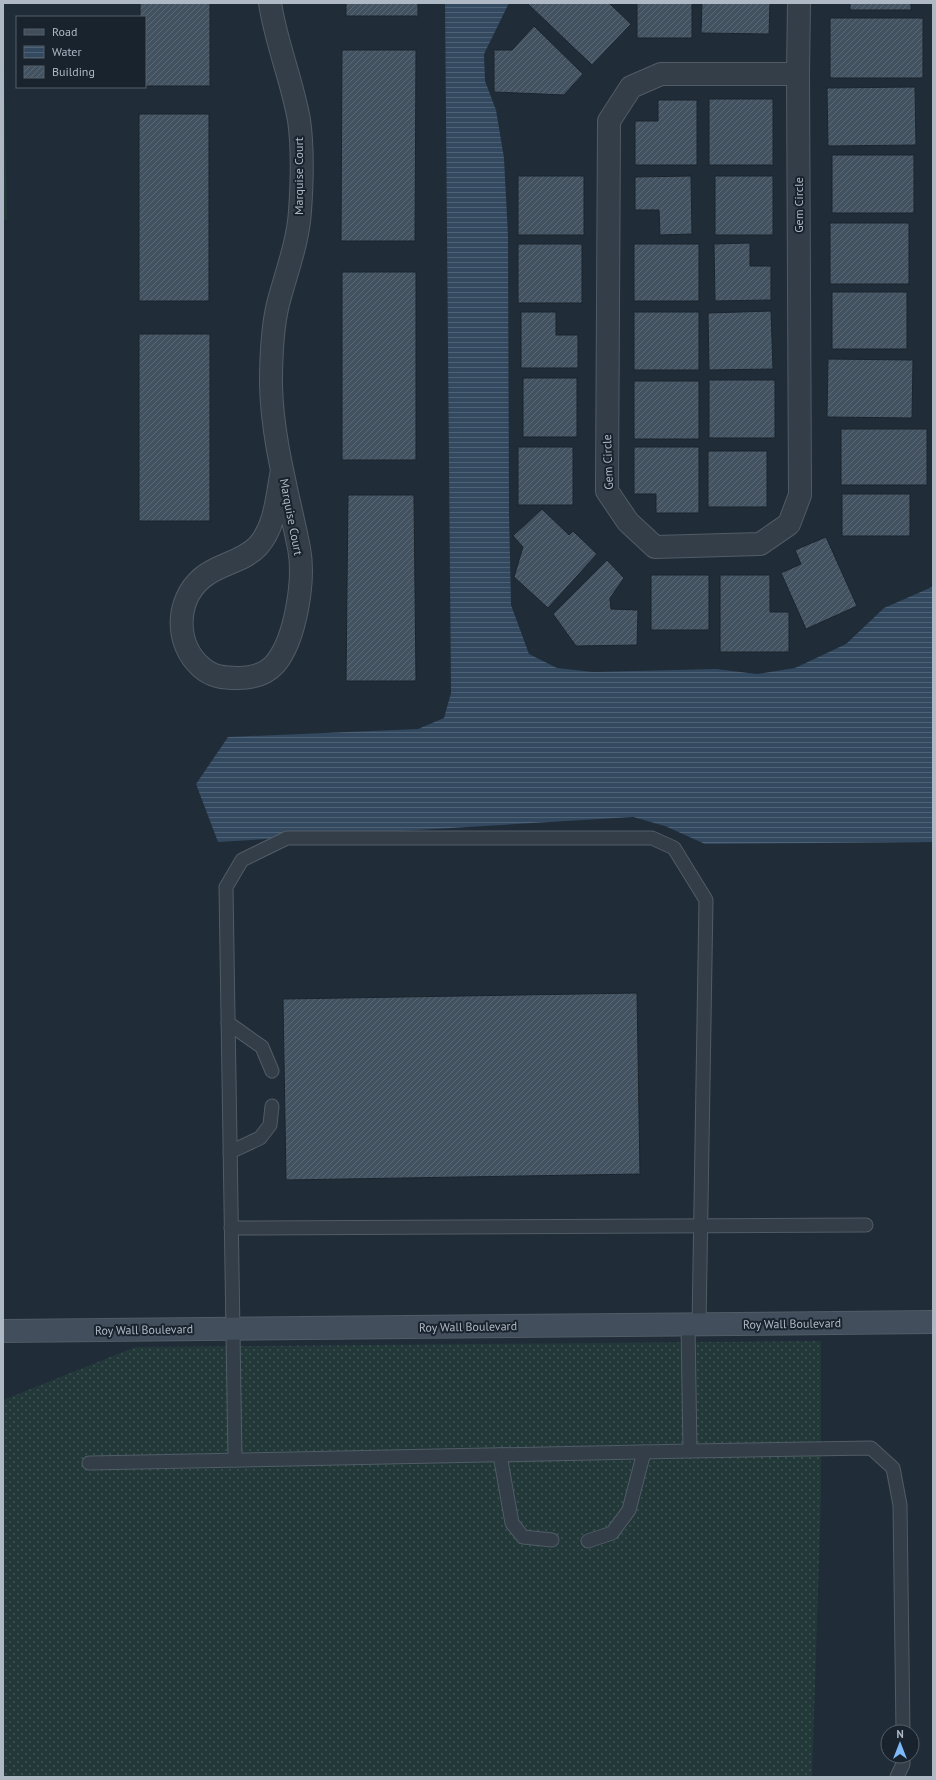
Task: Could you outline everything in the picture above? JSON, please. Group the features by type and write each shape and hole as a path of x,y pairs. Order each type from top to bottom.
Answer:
{"street":[{"name":"Marquise Court","path":"270,3 273,24 286,62 299,122 301,162 300,212 292,256 278,306 273,343 271,384 275,440 282,470 300,551 301,580 296,610 287,642 274,664 261,674 246,678 228,678 212,675 200,666 190,654 184,642 181,632 183,607 188,596 201,578 244,557 258,546 268,531 274,512 282,470"},
{"name":"Gem Circle","path":"798,74 661,74 631,87 609,121 606,491 628,522 655,547 760,544 789,524 800,495 799,3"},
{"name":"Roy Wall Boulevard","path":"3,1331 933,1322"}],"lane":[{"path":"235,1460 226,887 242,860 287,838 652,838 674,848 706,900 700,1227 693,1325 690,1451"},
{"path":"228,1023 262,1047 272,1071"},
{"path":"230,1152 260,1138 270,1125 272,1106"},
{"path":"231,1228 700,1227 866,1225"},
{"path":"89,1463 872,1448 893,1468 900,1505 903,1724"},
{"path":"588,1541 612,1534 629,1510 644,1452"},
{"path":"500,1455 512,1523 523,1537 552,1540"},
{"path":"897,1777 903,1764"}],"green space":[{"path":"3,3 7,220 3,220"},
{"path":"821,1341 821,1499 812,1777 3,1777 3,1400 135,1347"}],"water":[{"path":"445,3 509,3 484,54 485,81 496,110 504,158 508,235 509,512 511,605 529,654 557,668 593,672 716,669 757,674 795,668 846,644 884,608 932,587 933,842 705,844 665,826 633,817 218,842 196,784 228,737 418,729 444,718 451,693"}],"building":[{"path":"140,3 210,3 210,86 146,86 146,16 140,16"},
{"path":"346,3 418,3 418,16 346,16"},
{"path":"609,3 631,24 592,65 528,4"},
{"path":"637,3 692,3 692,38 637,38"},
{"path":"702,3 770,3 769,34 701,33"},
{"path":"850,3 911,3 911,10 850,10"},
{"path":"830,18 923,18 923,78 830,78"},
{"path":"534,26 583,74 564,95 494,92 494,50 512,50"},
{"path":"342,50 416,50 415,241 341,241"},
{"path":"915,87 916,145 828,146 827,88"},
{"path":"709,99 773,99 773,165 709,165"},
{"path":"658,100 697,100 697,165 635,165 635,121 658,121"},
{"path":"139,114 209,114 209,301 139,301"},
{"path":"832,155 914,155 914,213 832,213"},
{"path":"518,176 584,176 584,235 518,235"},
{"path":"691,176 692,234 660,235 659,210 635,210 635,177"},
{"path":"715,176 773,176 773,235 715,235"},
{"path":"830,223 909,223 909,284 830,284"},
{"path":"750,243 750,266 771,266 771,300 715,301 714,244"},
{"path":"518,244 582,244 582,303 518,303"},
{"path":"634,244 699,244 699,301 634,301"},
{"path":"342,272 416,272 416,460 342,460"},
{"path":"832,292 907,292 907,349 832,349"},
{"path":"771,311 773,369 709,370 708,313"},
{"path":"521,312 556,312 556,335 578,335 578,368 521,368"},
{"path":"634,312 699,312 699,370 634,370"},
{"path":"139,334 210,334 210,521 139,521"},
{"path":"828,359 913,360 912,418 827,417"},
{"path":"523,378 577,378 577,437 523,437"},
{"path":"709,380 775,380 775,438 709,438"},
{"path":"634,381 699,381 699,439 634,439"},
{"path":"841,429 927,429 927,485 841,485"},
{"path":"518,447 573,447 573,505 518,505"},
{"path":"634,447 699,447 699,513 656,513 656,494 634,494"},
{"path":"708,451 767,451 767,507 708,507"},
{"path":"842,494 910,494 910,536 842,536"},
{"path":"348,495 414,495 416,681 346,681"},
{"path":"542,509 569,535 573,531 597,554 548,608 514,577 523,547 513,536"},
{"path":"826,537 857,606 806,629 781,573 801,564 795,550"},
{"path":"607,560 624,578 610,598 611,609 638,610 637,645 576,646 553,614"},
{"path":"651,575 709,575 709,630 651,630"},
{"path":"720,575 770,575 770,612 789,612 789,652 720,652"},
{"path":"637,993 640,1174 286,1180 283,999"}]}
